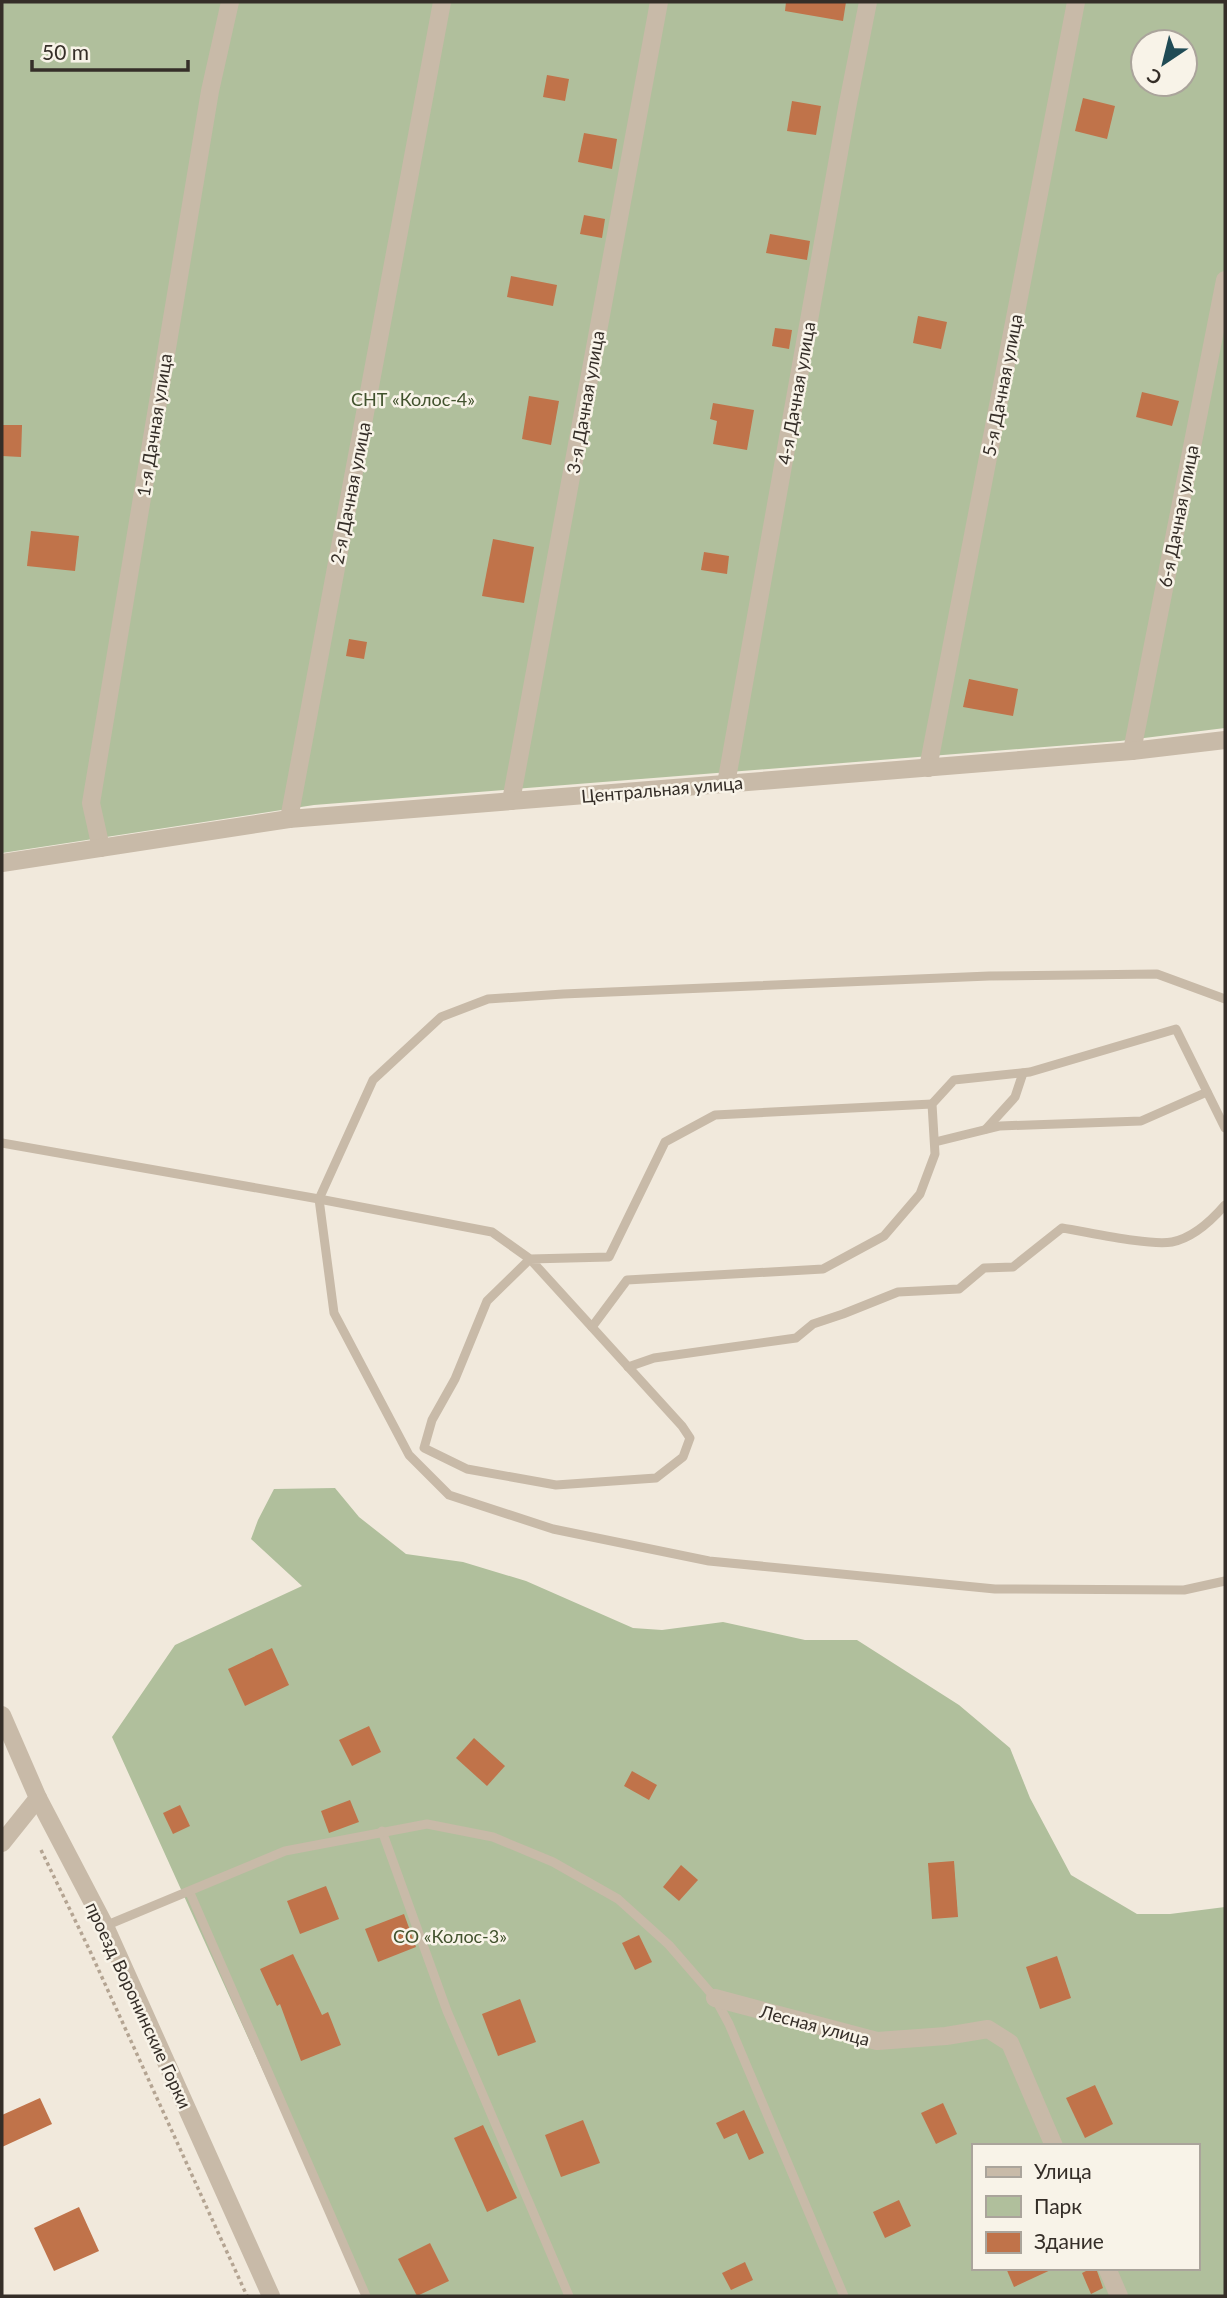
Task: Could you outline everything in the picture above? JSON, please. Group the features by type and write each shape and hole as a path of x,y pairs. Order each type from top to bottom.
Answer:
{"street":[{"name":"1-я Дачная улица","path":"101,848 91,803 210,91 230,2"},
{"name":"2-я Дачная улица","path":"289,819 442,2"},
{"name":"3-я Дачная улица","path":"512,801 659,2"},
{"name":"4-я Дачная улица","path":"726,784 868,2"},
{"name":"5-я Дачная улица","path":"928,768 1076,2"},
{"name":"6-я Дачная улица","path":"1132,751 1225,280"},
{"name":"Центральная улица","path":"2,863 289,819 1132,751 1225,740"},
{"name":"проезд Воронинские Горки","path":"2,1715 38,1798 104,1926 271,2296"},
{"path":"2,1843 38,1798"},
{"name":"Лесная улица","path":"715,1998 877,2041 946,2036 988,2029 1010,2043 1053,2144"},
{"path":"1108,2270 1119,2296"}],"lane":[{"path":"1225,999 1157,974 989,976 488,999 441,1017 373,1080 319,1199 334,1313 409,1455 449,1496 553,1529 709,1561 996,1589 1184,1590 1225,1581"},
{"path":"409,1455 424,1448 432,1420 455,1379 487,1301 530,1259 609,1257 666,1142 715,1115 932,1104 954,1080 1023,1073 1176,1028 1225,1128"},
{"path":"985,1130 1015,1097 1023,1073"},
{"path":"934,1142 1000,1126 1141,1121 1208,1092"},
{"path":"592,1327 627,1280 823,1269 884,1236 920,1194 935,1154 932,1104"},
{"path":"2,1143 492,1232 530,1259 690,1438 683,1457 656,1479 556,1485 467,1469 424,1448"},
{"path":"628,1367 654,1358 796,1338 813,1324 898,1292 959,1289 984,1268 1013,1267 1062,1228 1143,1241 1172,1242 1208,1225 1225,1205"},
{"path":"104,1926 285,1851 427,1824 494,1837 553,1862 618,1899 669,1945 715,1998 729,2024 844,2296"},
{"path":"383,1831 447,2011 569,2296"},
{"path":"190,1892 366,2296"}],"path":[{"path":"24,1815 90,1951 247,2296"}],"green space":[{"name":"СНТ «Колос-4»","path":"2,2 1225,2 1225,728 1120,741 314,805 2,853"},
{"name":"СО «Колос-3»","path":"335,1488 359,1517 406,1554 463,1562 526,1581 633,1628 662,1630 723,1622 805,1640 857,1640 959,1705 1010,1748 1030,1798 1071,1875 1137,1914 1170,1914 1225,1907 1225,2296 365,2296 112,1737 175,1645 302,1586 251,1539 274,1489"}],"building":[{"path":"786,2 846,2 843,21 785,11"},
{"path":"547,75 569,79 565,101 543,97"},
{"path":"1083,98 1115,106 1107,139 1075,131"},
{"path":"792,101 821,106 816,135 787,131"},
{"path":"584,133 617,139 612,169 578,162"},
{"path":"584,215 605,219 602,238 580,234"},
{"path":"770,234 810,241 807,260 766,253"},
{"path":"511,276 557,285 553,306 507,297"},
{"path":"918,316 947,322 941,349 913,343"},
{"path":"775,328 792,330 789,349 772,346"},
{"path":"1142,392 1179,401 1172,426 1136,417"},
{"path":"529,396 559,401 551,445 522,439"},
{"path":"713,403 754,410 747,450 713,444 717,421 710,419"},
{"path":"2,425 22,425 21,457 2,456"},
{"path":"31,531 79,536 75,571 27,566"},
{"path":"493,539 534,547 524,603 482,596"},
{"path":"704,552 729,556 727,574 701,570"},
{"path":"349,639 367,642 364,659 346,656"},
{"path":"969,679 1018,689 1013,716 963,707"},
{"path":"272,1648 289,1685 245,1706 228,1669"},
{"path":"369,1726 381,1752 352,1766 339,1740"},
{"path":"474,1738 505,1766 487,1786 456,1758"},
{"path":"632,1771 657,1785 649,1800 624,1786"},
{"path":"350,1800 359,1822 329,1833 321,1811"},
{"path":"180,1805 190,1826 173,1834 163,1813"},
{"path":"954,1861 958,1917 932,1919 928,1863"},
{"path":"681,1865 698,1880 679,1901 663,1887"},
{"path":"326,1886 339,1919 300,1934 287,1901"},
{"path":"404,1914 416,1947 378,1962 365,1929"},
{"path":"639,1935 652,1962 635,1970 622,1943"},
{"path":"293,1954 322,2015 328,2012 341,2045 301,2061 280,2004 277,2006 260,1969"},
{"path":"1057,1956 1071,1998 1040,2009 1026,1967"},
{"path":"520,1999 536,2042 498,2056 482,2014"},
{"path":"1095,2085 1113,2124 1085,2138 1066,2098"},
{"path":"40,2098 52,2124 2,2147 2,2115"},
{"path":"943,2103 957,2134 936,2144 921,2113"},
{"path":"744,2110 764,2153 749,2160 737,2133 724,2139 716,2123"},
{"path":"583,2120 600,2163 561,2177 545,2135"},
{"path":"483,2125 517,2198 487,2212 454,2138"},
{"path":"899,2200 911,2226 885,2238 873,2212"},
{"path":"79,2207 99,2251 54,2271 34,2228"},
{"path":"430,2243 449,2281 417,2296 398,2259"},
{"path":"745,2262 753,2280 731,2290 722,2273"},
{"path":"1007,2270 1051,2270 1014,2287"},
{"path":"1097,2270 1103,2288 1091,2294 1082,2273"}]}
